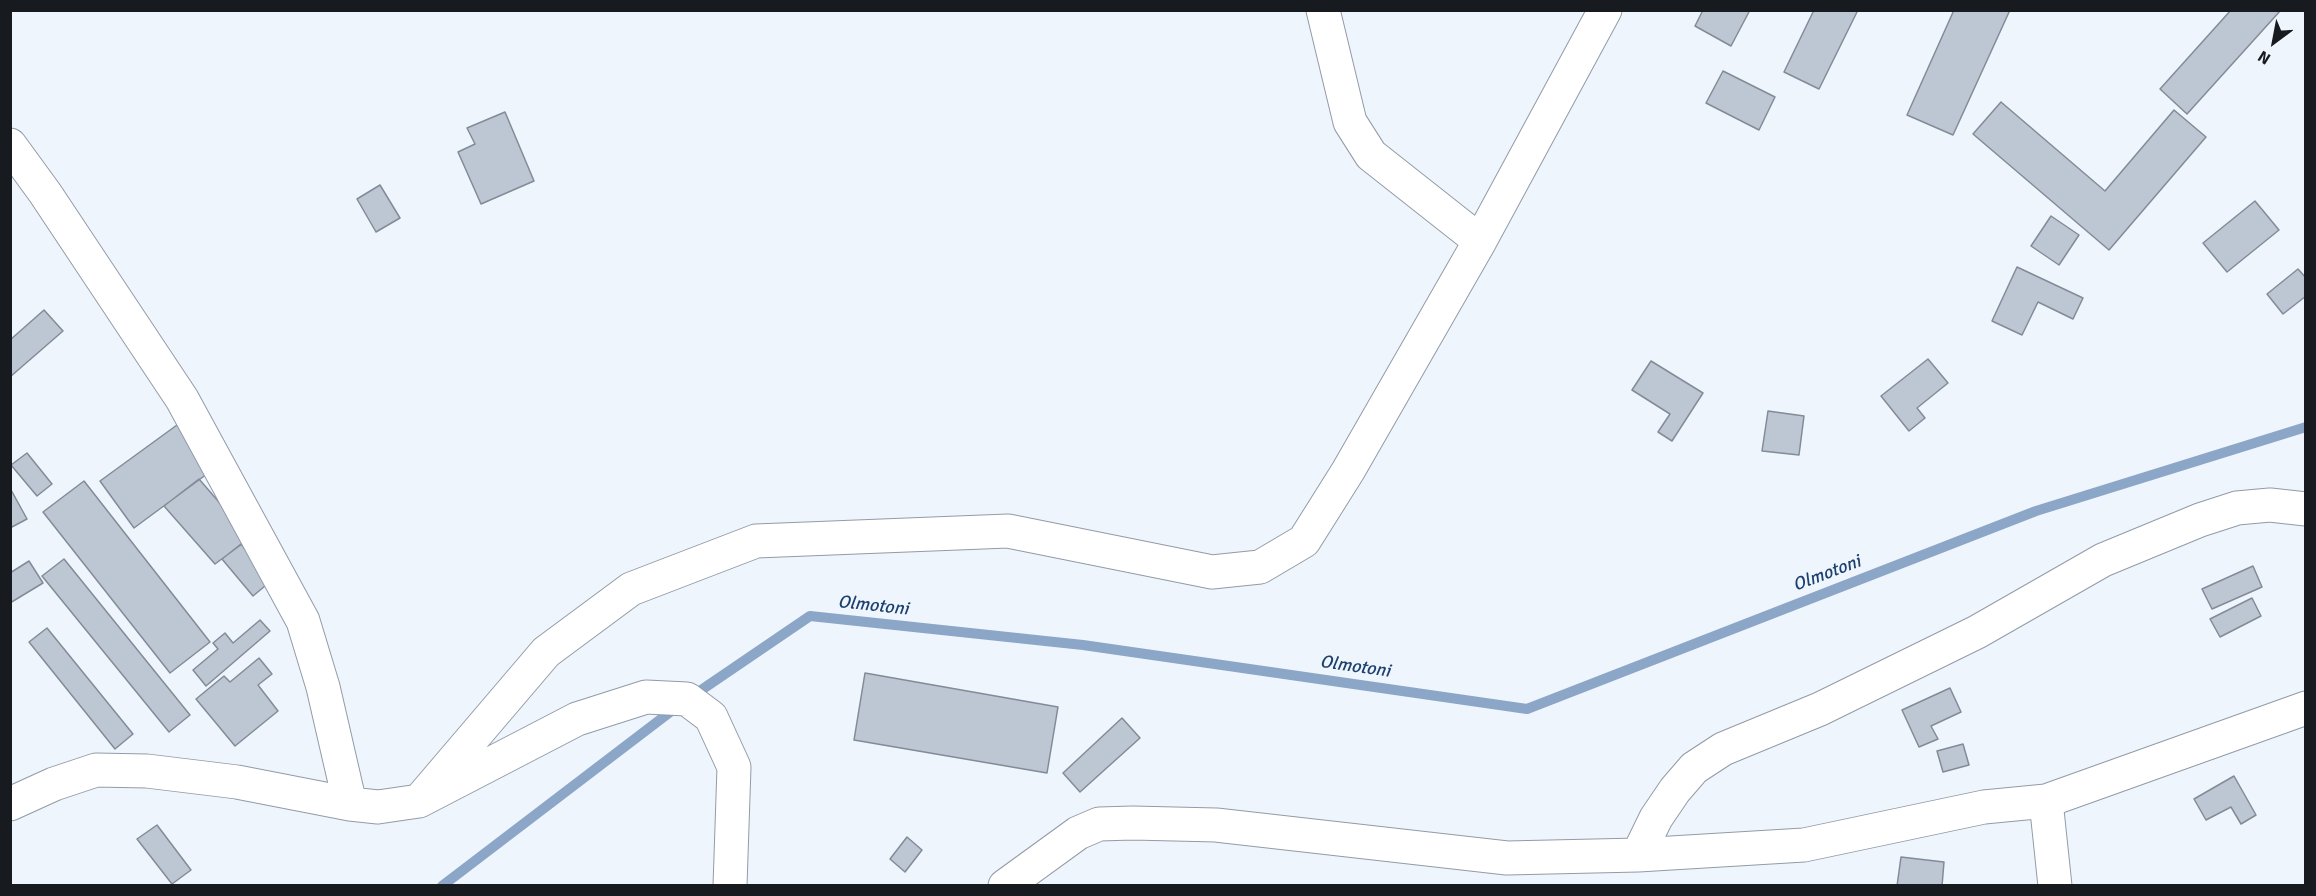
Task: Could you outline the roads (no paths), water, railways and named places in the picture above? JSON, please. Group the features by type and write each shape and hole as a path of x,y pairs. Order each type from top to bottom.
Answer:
{"street":[{"path":"1323,10 1350,122 1371,155 1480,241"},
{"path":"419,801 546,652 631,588 756,541 1008,531 1212,572 1260,567 1304,540 1348,471 1480,241 1605,10"},
{"path":"10,145 52,203 182,399 303,621 323,687 350,804"},
{"path":"1638,855 1656,818 1675,790 1694,768 1723,749 1820,709 1977,632 2103,560 2200,520 2237,508 2270,506 2306,509"},
{"path":"10,804 54,784 96,770 147,771 237,782 350,804 378,807 419,801 577,719 646,697 687,699 711,717 734,767 730,885"},
{"path":"1005,885 1078,832 1099,824 1216,825 1507,858 1638,855 1804,845 1984,807 2046,801 2306,708"},
{"path":"2046,801 2055,885"}],"waterway":[{"name":"Olmotoni","path":"691,697 810,616 1083,645 1527,709 2036,511 2306,427"},
{"name":"Olmotoni","path":"442,886 678,706"}]}
